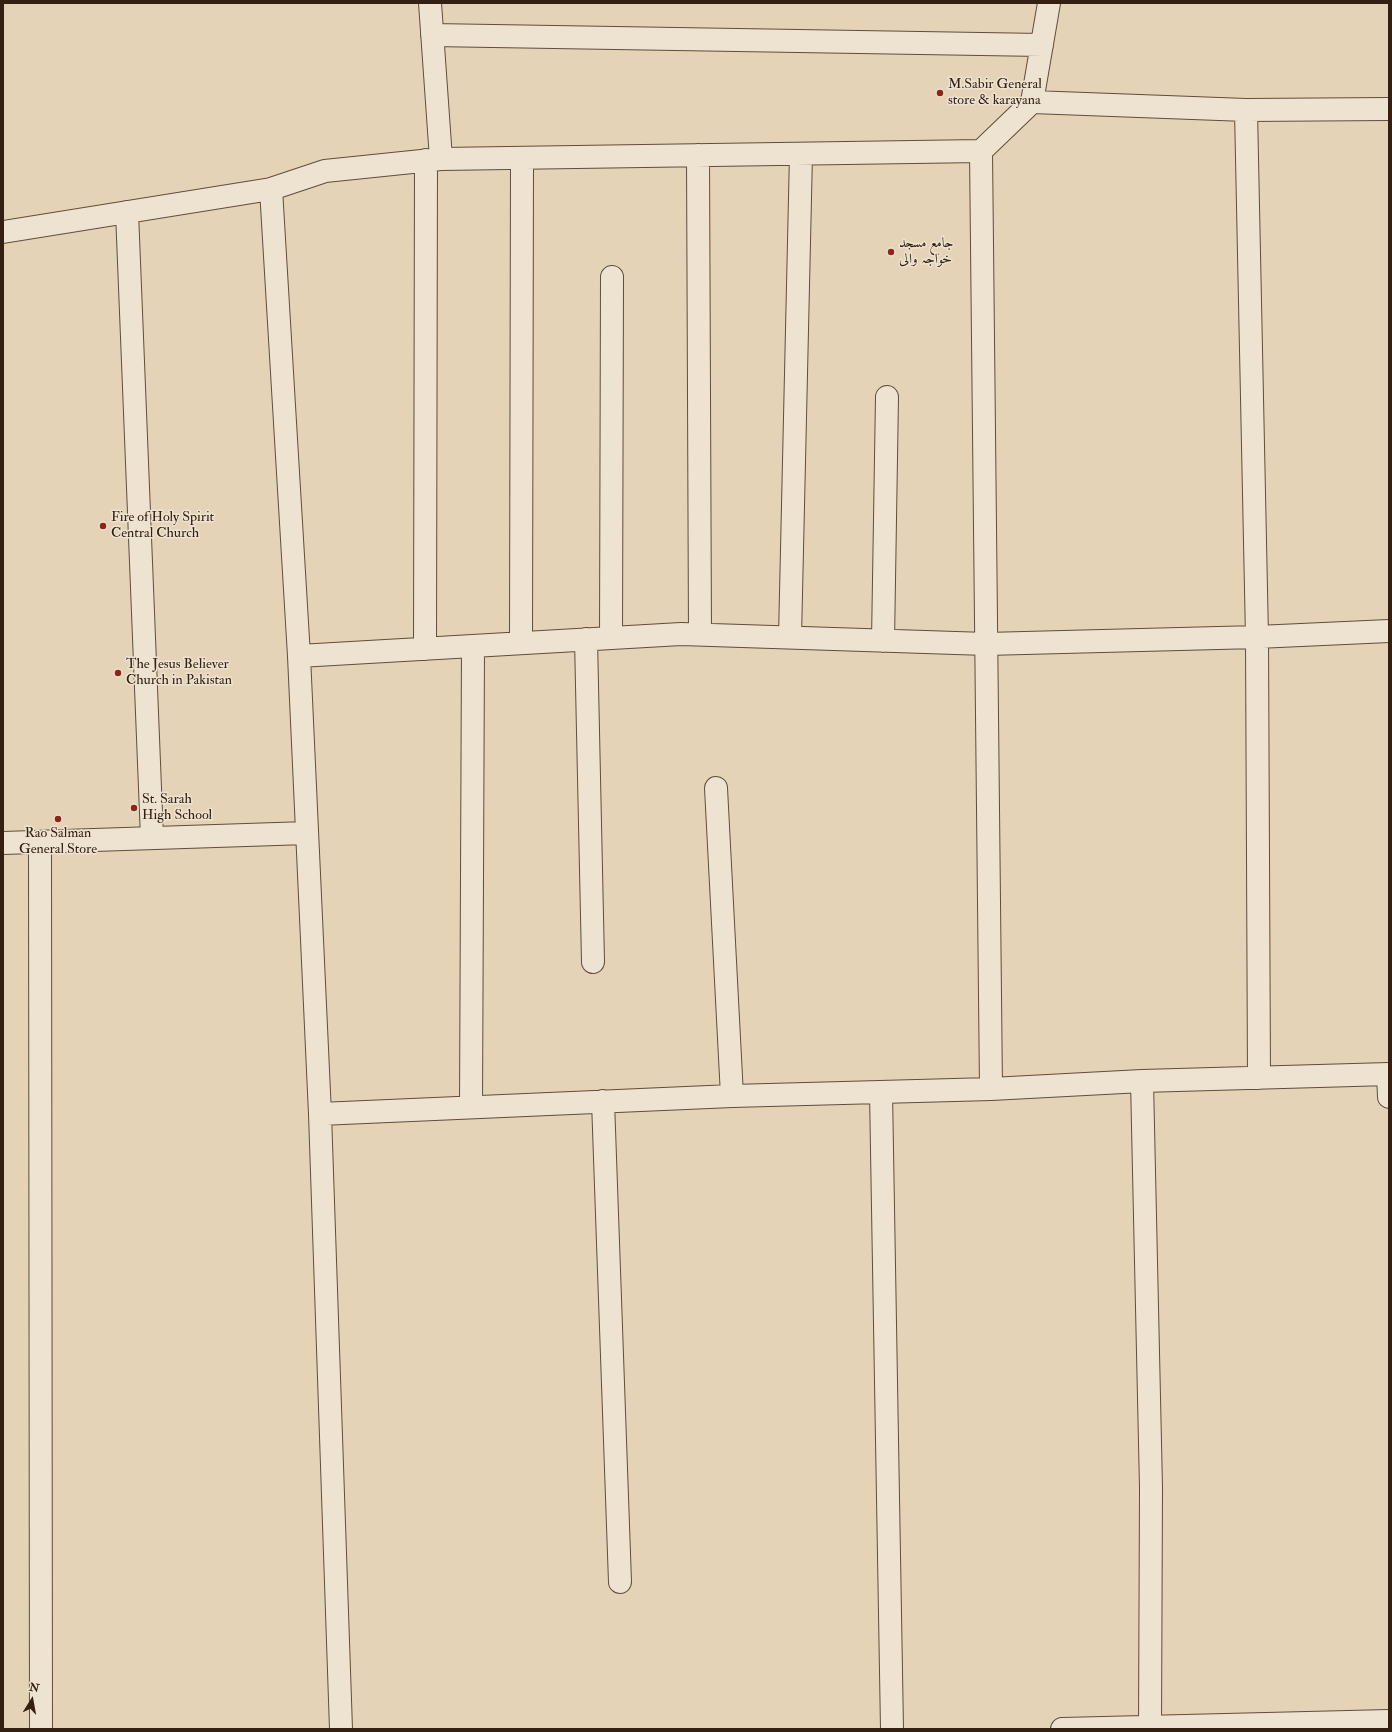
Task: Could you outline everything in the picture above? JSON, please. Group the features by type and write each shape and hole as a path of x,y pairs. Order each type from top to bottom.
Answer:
{"street":[{"path":"425,649 434,159 430,3"},
{"path":"3,232 271,189 325,171 434,159 981,151 1032,102 1049,3"},
{"path":"432,35 1042,45"},
{"path":"1032,102 1246,110 1389,109"},
{"path":"1246,110 1257,637 1259,1078"},
{"path":"981,151 991,1089"},
{"path":"790,637 801,154"},
{"path":"698,155 700,634"},
{"path":"521,643 522,158"},
{"path":"271,189 299,656 320,1114 341,1729"},
{"path":"126,212 152,838"},
{"path":"611,638 612,277"},
{"path":"883,641 887,397"},
{"path":"299,656 681,634 986,644 1257,637 1389,631"},
{"path":"586,640 592,962"},
{"path":"471,1107 472,646"},
{"path":"716,788 732,1096"},
{"path":"3,843 307,833"},
{"path":"40,842 41,1729"},
{"path":"320,1114 732,1096 991,1089 1142,1081 1389,1074 1389,1097"},
{"path":"1142,1081 1151,1488 1150,1727"},
{"path":"881,1092 892,1729"},
{"path":"603,1101 620,1582"},
{"path":"1062,1729 1389,1721"}],"place":[{"name":"M.Sabir General store & karayana","path":"940,93"},
{"name":"جامع مسجد خواجہ والی","path":"891,252"},
{"name":"Fire of Holy Spirit Central Church","path":"103,526"},
{"name":"The Jesus Believer Church in Pakistan","path":"118,673"},
{"name":"St. Sarah High School","path":"134,808"},
{"name":"Rao Salman General Store","path":"58,819"}]}
